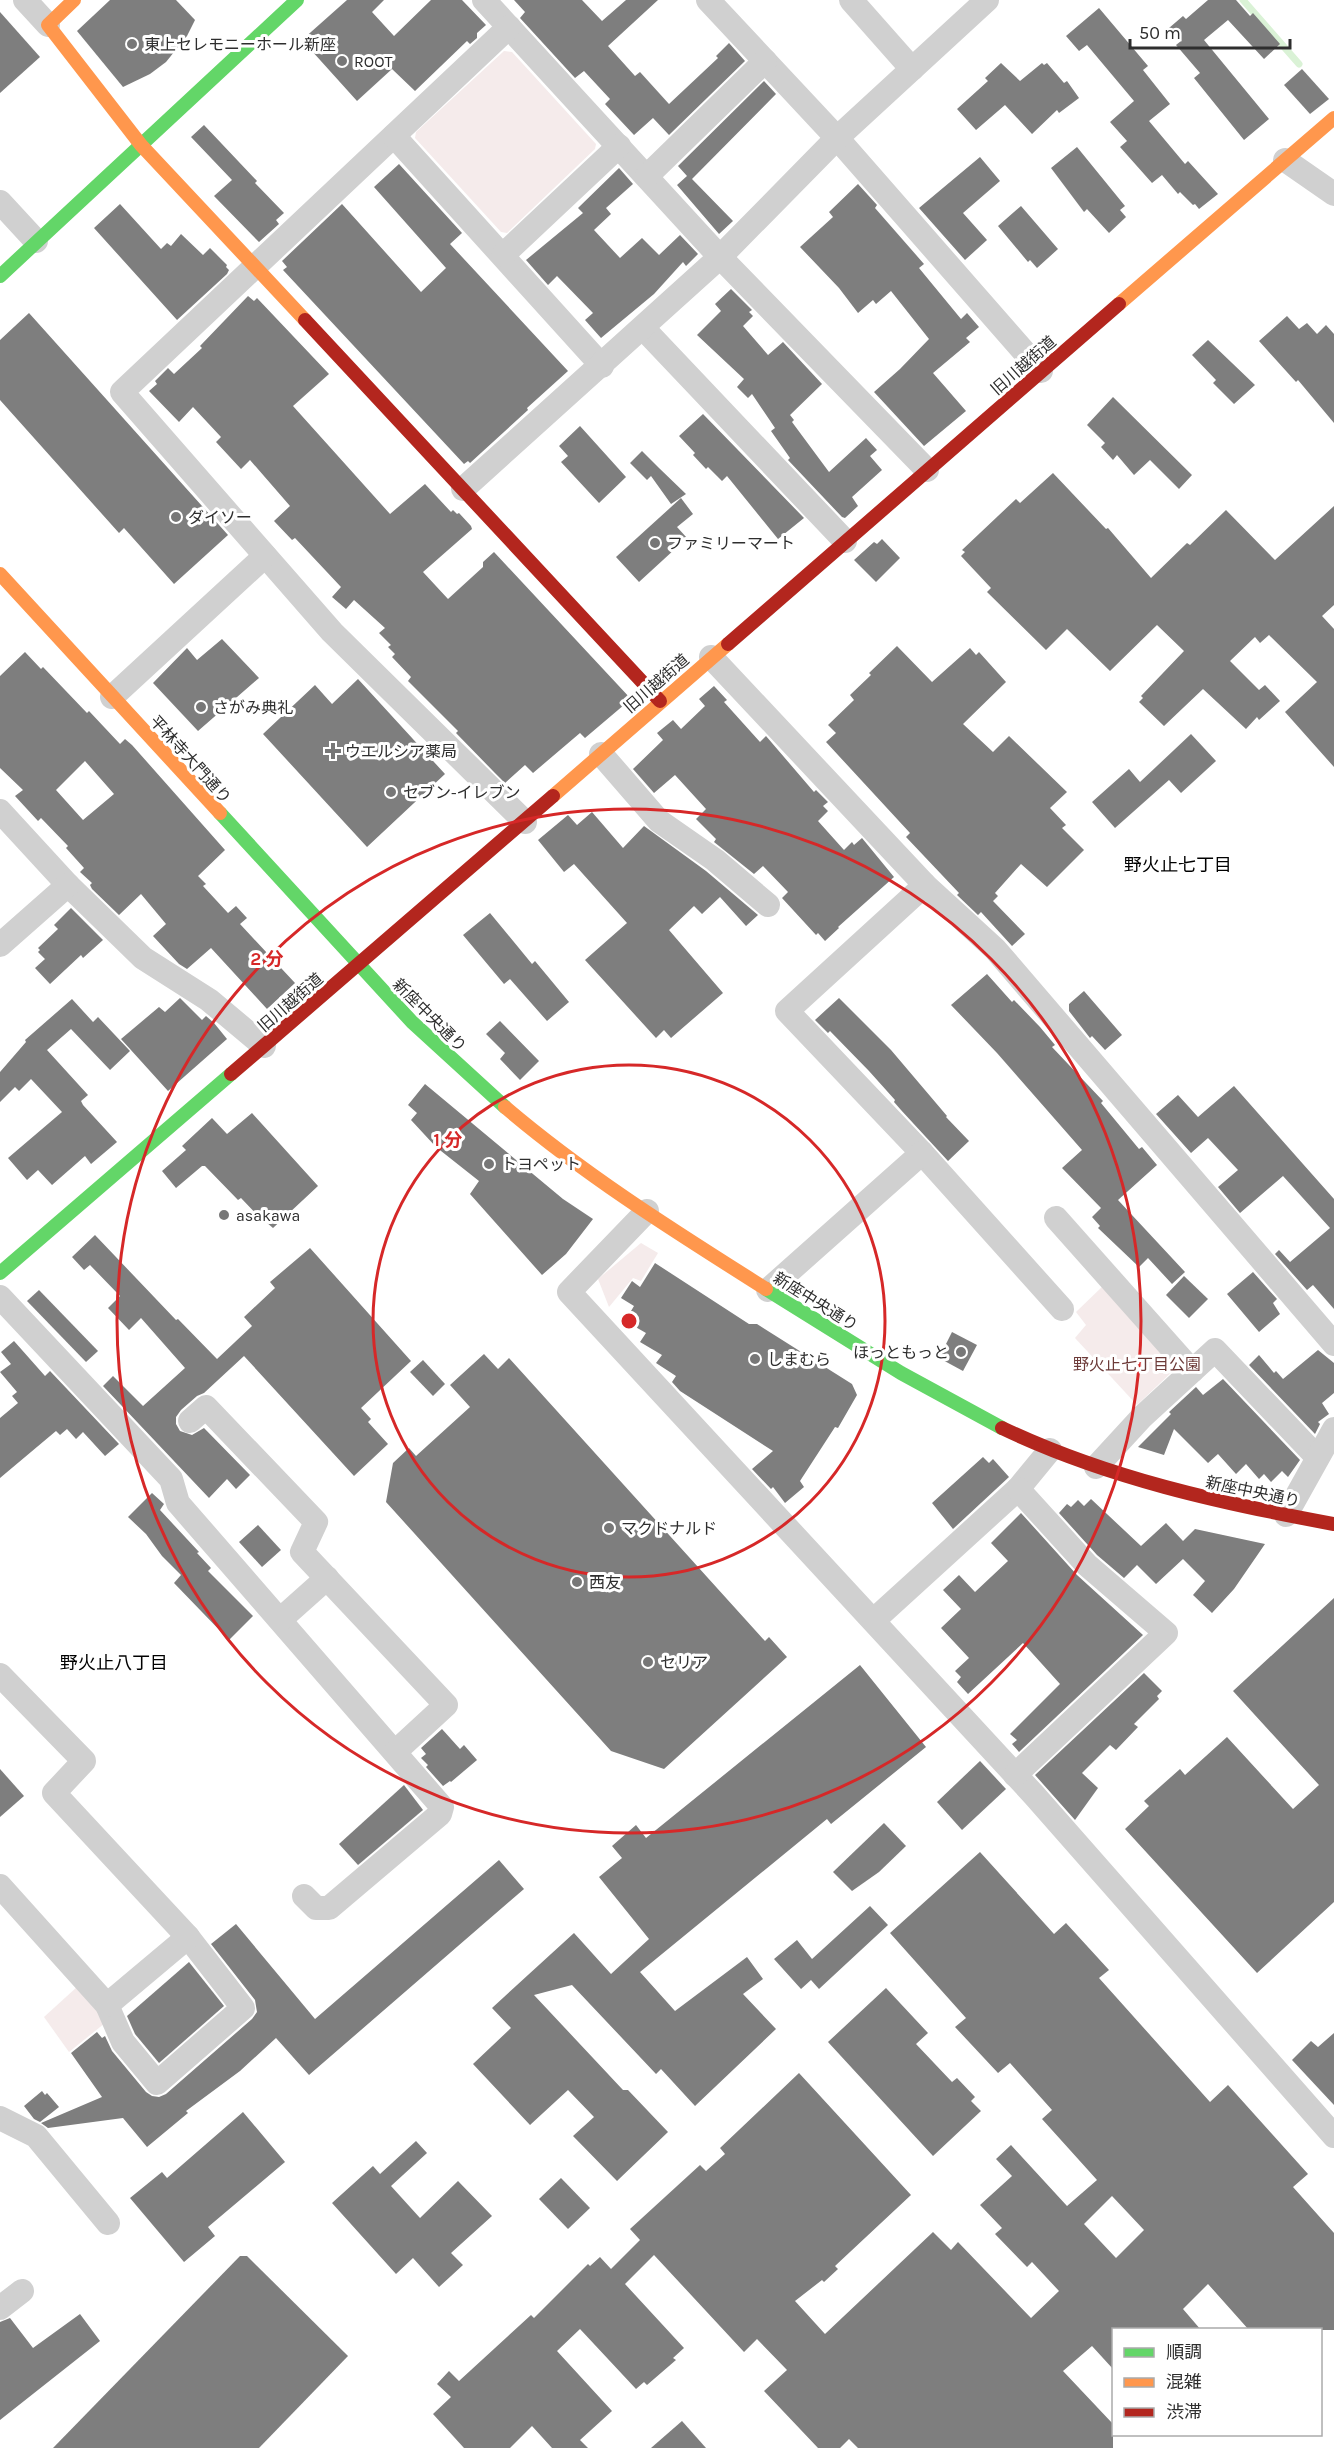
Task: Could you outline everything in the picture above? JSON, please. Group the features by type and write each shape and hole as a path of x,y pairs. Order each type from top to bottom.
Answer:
{"street":[{"path":"25,0 48,25 141,145 660,701"},
{"path":"48,25 74,0"},
{"path":"0,276 297,0"},
{"path":"484,0 720,257 927,470"},
{"path":"708,0 837,138 1041,371"},
{"path":"851,0 912,69"},
{"path":"463,489 602,366 720,257 837,138 987,0"},
{"path":"509,27 122,392 332,632 525,822"},
{"path":"647,176 765,61"},
{"name":"旧川越街道","path":"0,1273 525,822 660,701 1334,118"},
{"path":"394,136 602,366"},
{"path":"503,255 619,146"},
{"path":"1285,160 1334,194"},
{"path":"0,202 36,241"},
{"path":"643,328 845,542"},
{"path":"112,697 265,556"},
{"name":"平林寺大門通り","path":"0,574 358,965"},
{"path":"711,657 925,885 995,949 1334,1344"},
{"path":"601,754 659,821 715,860 768,905"},
{"path":"0,811 68,885 143,958 210,1000 264,1046"},
{"path":"0,945 68,885"},
{"path":"925,885 787,1011 922,1153 1062,1309"},
{"name":"新座中央通り","path":"358,965 412,1022 499,1102 551,1145 647,1211 918,1385 1050,1450 1096,1467 1191,1495 1334,1524"},
{"path":"768,1290 922,1153"},
{"path":"647,1211 569,1292 1015,1775 1334,2136"},
{"path":"1056,1218 1192,1371"},
{"path":"0,1298 171,1479 178,1503 442,1807 440,1814 329,1908 316,1908 304,1896"},
{"path":"1096,1467 1142,1417 1215,1350 1317,1457"},
{"path":"190,1421 206,1407 316,1522 302,1552 446,1705 395,1752"},
{"path":"1286,1515 1334,1429"},
{"path":"874,1620 1018,1489 1050,1450"},
{"path":"1015,1775 1166,1633 1087,1566 1018,1489"},
{"path":"281,1619 327,1578"},
{"path":"0,1675 84,1761 54,1793 188,1937 243,2008 157,2083 123,2042 107,2005 0,1886"},
{"path":"107,2005 188,1937"},
{"path":"0,2118 36,2136 108,2223"},
{"path":"0,2308 22,2290"}],"green space":[{"path":"504,51 512,52 596,144 595,149 507,233 501,232 415,138 416,132"},
{"path":"641,1243 658,1253 641,1281 633,1278 609,1307 598,1279"},
{"name":"野火止七丁目公園","path":"1103,1286 1177,1367 1137,1405 1075,1338 1086,1325 1076,1312"},
{"path":"77,1987 95,2004 105,2023 69,2052 44,2017"}],"building":[{"name":"東上セレモニーホール新座","path":"110,0 176,0 195,20 187,36 166,62 150,74 123,87 77,31"},
{"path":"347,0 384,0 372,12 394,36 431,0 462,0 486,25 477,33 477,38 470,44 467,41 415,91 392,69 357,101 302,40"},
{"path":"514,0 582,0 602,21 626,0 658,0 608,46 635,76 640,72 669,104 718,58 716,56 729,43 745,61 669,135 653,118 634,135 605,104 610,99 584,71 575,78 520,18 525,12"},
{"path":"1208,0 1236,0 1250,16 1253,13 1280,44 1264,59 1228,20 1204,40 1269,119 1244,140 1194,78 1200,73 1176,45 1181,41 1169,28 1183,16 1186,19"},
{"path":"1099,8 1148,66 1143,70 1170,104 1149,121 1185,164 1188,161 1218,194 1199,209 1180,192 1178,194 1162,175 1152,183 1120,147 1127,141 1110,122 1134,101 1087,45 1079,51 1066,36"},
{"path":"0,12 40,57 0,93"},
{"path":"1001,63 1020,81 1042,63 1044,65 1047,63 1064,83 1067,81 1079,98 1059,113 1057,110 1032,134 1005,105 976,130 957,109 988,81 985,78"},
{"path":"1302,69 1329,99 1310,114 1284,85"},
{"path":"764,81 776,94 692,179 733,221 719,234 677,185 687,176 678,166"},
{"path":"204,125 284,213 276,220 279,224 259,242 214,196 232,180 191,137"},
{"path":"1077,147 1125,206 1120,210 1126,217 1109,233 1087,209 1084,212 1051,168"},
{"path":"980,157 1000,181 963,213 987,240 965,260 919,208"},
{"path":"399,164 462,233 450,244 568,371 470,463 468,461 464,464 283,270 287,267 282,261 342,204 421,292 446,268 374,187"},
{"path":"619,168 633,184 606,208 611,214 594,230 620,258 642,238 659,255 680,235 698,254 686,266 683,262 654,294 601,338 585,320 593,313 557,276 548,285 526,260 583,213 578,208"},
{"path":"858,184 877,205 875,208 924,264 919,268 961,319 967,313 979,327 966,338 970,342 933,373 966,411 924,446 874,392 929,339 891,291 876,304 873,300 858,313 839,288 800,247 833,217 829,212"},
{"path":"120,204 161,249 167,243 171,246 181,234 203,255 210,248 227,265 229,270 227,274 177,320 94,228"},
{"path":"1021,206 1058,249 1037,268 1030,260 1028,262 998,226"},
{"path":"731,289 752,310 749,312 753,316 743,326 768,355 783,342 822,384 790,415 794,420 792,422 829,472 866,438 877,450 870,456 882,470 852,497 858,506 845,518 788,460 790,458 771,431 775,428 752,394 748,398 737,387 744,379 697,335 721,311 715,304"},
{"path":"248,296 254,301 257,298 329,374 293,406 390,514 425,484 451,512 453,510 459,513 471,526 472,529 423,572 448,599 483,567 483,562 494,552 631,699 585,738 580,733 533,773 525,765 505,783 456,733 458,731 408,681 411,677 392,657 395,654 388,647 391,645 379,633 385,628 354,600 346,609 332,597 341,587 295,538 292,540 274,521 290,506 250,460 241,469 216,442 221,437 193,407 179,422 149,391 168,368 174,374 202,348 200,346"},
{"path":"29,313 228,535 174,584 124,528 119,533 0,400 0,340"},
{"path":"1287,316 1299,329 1307,323 1317,334 1326,325 1334,334 1334,423 1298,380 1296,382 1259,341"},
{"path":"1208,340 1255,385 1234,404 1213,383 1216,380 1192,355"},
{"path":"1113,397 1192,475 1179,489 1150,460 1134,475 1117,455 1113,460 1101,447 1105,443 1087,425"},
{"path":"703,414 804,518 778,539 727,476 722,481 708,467 706,469 679,436"},
{"path":"580,426 626,477 599,503 561,462 568,456 559,446"},
{"path":"642,451 686,494 671,504 651,476 647,480 630,463"},
{"path":"1053,473 1106,529 1108,528 1151,578 1226,510 1275,560 1334,506 1334,605 1322,616 1334,629 1334,767 1285,712 1317,682 1269,635 1260,643 1255,637 1230,661 1259,690 1265,685 1280,701 1259,720 1257,717 1246,729 1203,689 1164,726 1139,702 1143,698 1141,696 1184,651 1157,625 1110,671 1067,629 1046,650 987,592 991,588 961,556 965,552 962,550 1016,499 1020,503"},
{"path":"681,498 693,514 677,527 687,538 639,582 616,557"},
{"path":"882,539 900,558 876,582 854,560 874,542 877,544"},
{"name":"さがみ典礼","path":"222,639 259,678 198,731 153,683 187,648 197,660"},
{"path":"897,646 932,682 970,648 976,655 979,652 1006,682 963,724 993,752 1009,736 1067,792 1050,808 1066,825 1062,828 1084,850 1047,887 1021,864 995,893 998,896 993,901 1025,934 1012,946 981,912 978,915 957,895 959,893 906,837 910,833 826,742 836,733 828,725 854,700 850,695"},
{"path":"25,652 41,669 43,667 87,713 89,711 120,744 125,739 132,745 225,850 198,876 206,884 203,886 228,913 236,906 247,918 240,924 295,983 267,1009 211,948 187,969 179,964 153,936 166,924 141,894 119,915 92,889 90,885 92,883 80,872 84,868 66,848 68,846 41,818 38,821 15,796 23,790 0,768 0,676","holes":["85,761 114,794 83,820 56,790"]},
{"path":"358,679 445,774 367,847 263,734 315,685 332,704"},
{"path":"714,686 727,700 724,702 760,742 766,736 814,792 816,790 828,802 823,806 828,811 818,821 844,850 852,842 854,845 862,838 894,877 825,941 818,933 816,935 782,898 788,892 763,866 754,874 714,842 716,839 696,819 706,809 675,775 654,793 633,769 663,740 657,733 673,720 681,729 705,706 699,699"},
{"path":"1191,734 1216,761 1181,793 1169,780 1115,828 1092,802 1129,769 1140,782"},
{"path":"592,812 623,848 644,826 706,871 758,915 746,926 720,897 702,914 694,906 669,930 723,993 671,1038 664,1030 656,1038 585,960 627,923 574,864 564,872 538,840 568,815 577,825"},
{"path":"71,908 103,940 83,958 81,955 50,984 35,968 45,959 38,952 40,950 38,948 58,929 54,925"},
{"path":"490,913 532,964 535,961 569,1002 547,1021 510,979 504,984 463,935"},
{"path":"987,974 1012,1002 1014,1000 1040,1027 1055,1045 1052,1047 1103,1101 1101,1103 1139,1149 1142,1147 1157,1165 1118,1200 1185,1272 1172,1284 1148,1258 1139,1267 1098,1228 1100,1226 1092,1217 1101,1208 1062,1168 1082,1150 997,1053 951,1005"},
{"path":"1084,991 1122,1035 1105,1050 1092,1036 1090,1038 1069,1011 1069,1004"},
{"path":"180,998 202,1020 206,1016 227,1039 168,1091 121,1039 159,1007 165,1012"},
{"path":"839,998 891,1050 946,1117 969,1141 948,1161 869,1071 830,1031 828,1033 815,1020"},
{"path":"72,999 93,1022 98,1017 130,1051 110,1070 71,1029 47,1050 88,1095 81,1101 83,1105 117,1142 91,1164 85,1156 52,1185 38,1170 27,1180 8,1158 62,1112 31,1079 19,1091 15,1087 0,1102 0,1072 26,1042 25,1040"},
{"path":"500,1021 539,1061 520,1080 500,1059 505,1053 486,1034"},
{"name":"トヨペット","path":"425,1084 563,1199 593,1219 566,1254 542,1275 470,1194 479,1181 436,1147 411,1120 417,1113 408,1105"},
{"path":"1234,1086 1334,1199 1334,1309 1313,1285 1307,1290 1275,1254 1279,1250 1290,1262 1330,1228 1283,1176 1240,1213 1218,1187 1238,1170 1208,1138 1191,1153 1156,1114 1178,1095 1198,1117"},
{"path":"252,1113 318,1186 273,1228 265,1223 241,1198 238,1200 205,1166 202,1166 176,1188 162,1171 186,1150 182,1146 212,1118 227,1134"},
{"path":"95,1235 176,1320 178,1319 217,1359 252,1326 244,1317 275,1288 270,1282 310,1248 411,1361 361,1408 371,1419 368,1422 388,1444 354,1476 244,1356 204,1393 181,1410 176,1417 176,1424 180,1431 192,1435 204,1428 250,1475 236,1489 227,1479 209,1498 103,1386 113,1376 143,1406 185,1368 141,1318 129,1330 108,1308 120,1296 90,1265 84,1270 72,1257"},
{"path":"655,1263 749,1324 757,1324 852,1384 857,1395 838,1428 835,1427 800,1481 804,1487 785,1503 773,1487 771,1489 752,1469 773,1451 680,1391 672,1382 676,1376 656,1363 662,1355 640,1342 646,1333 625,1321 634,1306 621,1298 632,1281 640,1287"},
{"path":"1253,1272 1277,1299 1273,1303 1280,1314 1259,1332 1227,1294"},
{"path":"1184,1276 1208,1299 1189,1318 1166,1295"},
{"path":"39,1290 98,1351 86,1362 27,1301"},
{"path":"952,1332 977,1345 963,1371 939,1358"},
{"path":"14,1341 45,1376 50,1371 119,1444 105,1456 83,1432 76,1439 67,1429 60,1435 56,1431 0,1478 0,1418 18,1403 12,1396 17,1392 0,1372 11,1364 1,1352"},
{"path":"1318,1350 1334,1363 1334,1393 1322,1403 1329,1414 1318,1422 1320,1424 1315,1434 1249,1365 1259,1355 1274,1373 1276,1371 1283,1379"},
{"path":"484,1354 498,1369 509,1358 765,1641 769,1637 787,1657 664,1769 611,1751 386,1502 393,1463 409,1448 416,1456 470,1407 450,1385"},
{"path":"423,1360 445,1384 433,1396 410,1372"},
{"path":"1223,1379 1300,1460 1288,1477 1282,1471 1271,1482 1264,1474 1259,1479 1246,1464 1236,1474 1218,1454 1208,1463 1174,1429 1164,1455 1138,1447 1171,1414 1169,1412 1196,1387 1203,1395"},
{"path":"983,1457 989,1463 993,1459 1009,1477 953,1529 932,1503"},
{"path":"152,1493 164,1504 160,1510 211,1568 208,1571 253,1616 229,1640 174,1583 181,1575 162,1556 146,1534 128,1517"},
{"path":"1091,1499 1141,1546 1166,1523 1183,1541 1195,1529 1265,1544 1234,1589 1212,1613 1193,1595 1205,1581 1183,1559 1156,1584 1137,1565 1124,1578 1097,1555 1059,1513 1067,1504 1071,1507 1078,1500 1084,1506"},
{"path":"1021,1513 1077,1575 1143,1635 1019,1752 1012,1744 1017,1740 1010,1734 1060,1684 1023,1643 968,1694 957,1682 961,1677 955,1671 969,1658 941,1628 961,1609 943,1590 959,1575 975,1592 1008,1561 991,1543"},
{"path":"258,1525 281,1550 262,1567 239,1542"},
{"path":"1334,1598 1334,1902 1257,1973 1125,1829 1149,1806 1144,1801 1180,1769 1185,1775 1227,1737 1293,1809 1319,1785 1233,1691"},
{"path":"860,1665 926,1747 831,1824 827,1819 640,1972 675,2011 747,1957 763,1979 743,1994 776,2029 695,2106 661,2069 656,2074 572,1985 534,1995 623,2090 628,2090 668,2132 617,2181 573,2136 594,2117 568,2090 530,2125 473,2064 511,2028 492,2008 574,1933 611,1974 649,1939 599,1877 622,1858 612,1846 636,1825 646,1838"},
{"path":"1144,1673 1162,1691 1157,1696 1159,1699 1134,1724 1138,1727 1116,1750 1110,1745 1082,1773 1098,1788 1075,1820 1035,1775"},
{"path":"442,1729 460,1749 464,1745 477,1760 443,1786 421,1758 426,1754 421,1748"},
{"path":"980,1761 1006,1789 962,1830 937,1802"},
{"path":"0,1769 24,1796 0,1817"},
{"path":"404,1785 423,1810 358,1865 339,1844"},
{"path":"884,1823 906,1846 879,1872 852,1891 833,1872"},
{"path":"980,1852 1054,1934 1066,1923 1109,1970 1099,1978 1210,2102 1228,2085 1308,2174 1293,2187 1334,2233 1334,2330 1247,2328 1208,2284 1183,2309 1199,2328 1112,2328 1112,2368 1092,2346 1063,2371 1112,2423 1113,2448 858,2448 849,2439 840,2448 818,2448 764,2391 787,2370 757,2339 744,2352 654,2255 625,2284 684,2348 673,2358 676,2360 647,2385 644,2382 636,2389 580,2329 557,2351 612,2411 580,2440 588,2448 552,2448 532,2426 510,2448 464,2448 433,2414 451,2397 437,2384 449,2371 459,2381 531,2315 534,2318 588,2264 590,2266 600,2257 611,2269 640,2240 630,2229 700,2165 706,2171 725,2154 720,2148 799,2073 911,2195 835,2266 838,2269 824,2282 822,2280 795,2301 825,2334 933,2232 951,2250 958,2242 1031,2318 1059,2291 1032,2262 1027,2267 995,2234 1002,2228 980,2205 1012,2176 996,2159 1011,2145 1067,2206 1097,2180 1042,2119 1052,2110 1010,2063 998,2073 955,2027 966,2018 890,1933","holes":["1112,2196 1144,2230 1116,2258 1084,2224"]},
{"path":"499,1860 524,1889 309,2075 276,2038 240,2071 186,2111 188,2113 147,2147 123,2118 48,2128 41,2123 102,2097 71,2053 97,2032 102,2038 105,2036 112,2051 146,2092 159,2097 166,2094 252,2019 257,2012 255,2000 211,1944 236,1924 315,2019"},
{"path":"870,1906 888,1925 819,1989 811,1980 801,1989 774,1959 797,1940 812,1959"},
{"path":"189,1962 224,2006 159,2063 135,2034 127,2016"},
{"path":"886,1988 928,2033 916,2044 952,2082 957,2078 975,2097 971,2101 981,2111 933,2156 828,2042"},
{"path":"1334,2033 1334,2105 1292,2060 1311,2041 1318,2047"},
{"path":"42,2091 45,2095 47,2093 59,2107 40,2122 34,2119 24,2106"},
{"path":"243,2112 285,2162 208,2227 215,2236 184,2262 130,2198 162,2172 167,2178"},
{"path":"416,2141 427,2153 391,2186 420,2218 458,2181 492,2216 451,2253 463,2265 439,2287 413,2258 396,2274 332,2203 373,2166 380,2174"},
{"path":"561,2178 590,2208 568,2229 539,2199"},
{"path":"240,2256 247,2256 348,2356 259,2448 53,2448"},
{"path":"80,2314 100,2341 0,2420 0,2322 10,2318 33,2348"},
{"path":"682,2421 706,2448 651,2448"}],"waterway":[{"path":"1243,0 1299,64"}],"traffic: fast":[{"path":"0,276 297,0"},
{"path":"220,813 412,1022 505,1107"},
{"path":"0,1273 231,1074"},
{"path":"766,1289 901,1373 1002,1428"}],"traffic: slow":[{"path":"74,0 48,25 141,145 305,320"},
{"path":"1119,304 1334,118"},
{"path":"0,574 220,813"},
{"path":"553,796 728,644"},
{"path":"505,1107 599,1180 766,1289"}],"traffic: jam":[{"path":"728,644 1119,304"},
{"path":"305,320 660,701"},
{"path":"231,1074 553,796"},
{"path":"1002,1428 1042,1446 1123,1475 1207,1498 1334,1524"}],"place":[{"name":"東上セレモニーホール新座","path":"132,44"},
{"name":"ROOT","path":"342,61"},
{"name":"ダイソー","path":"176,517"},
{"name":"ファミリーマート","path":"655,543"},
{"name":"さがみ典礼","path":"201,707"},
{"name":"ウエルシア薬局","path":"333,751"},
{"name":"セブン-イレブン","path":"391,792"},
{"name":"トヨペット","path":"489,1164"},
{"name":"asakawa","path":"224,1215"},
{"name":"ほっともっと","path":"961,1352"},
{"name":"しまむら","path":"755,1359"},
{"name":"マクドナルド","path":"609,1528"},
{"name":"西友","path":"577,1582"},
{"name":"セリア","path":"648,1662"}],"district":[{"name":"野火止七丁目","path":"1178,865"},
{"name":"野火止八丁目","path":"114,1663"}]}
